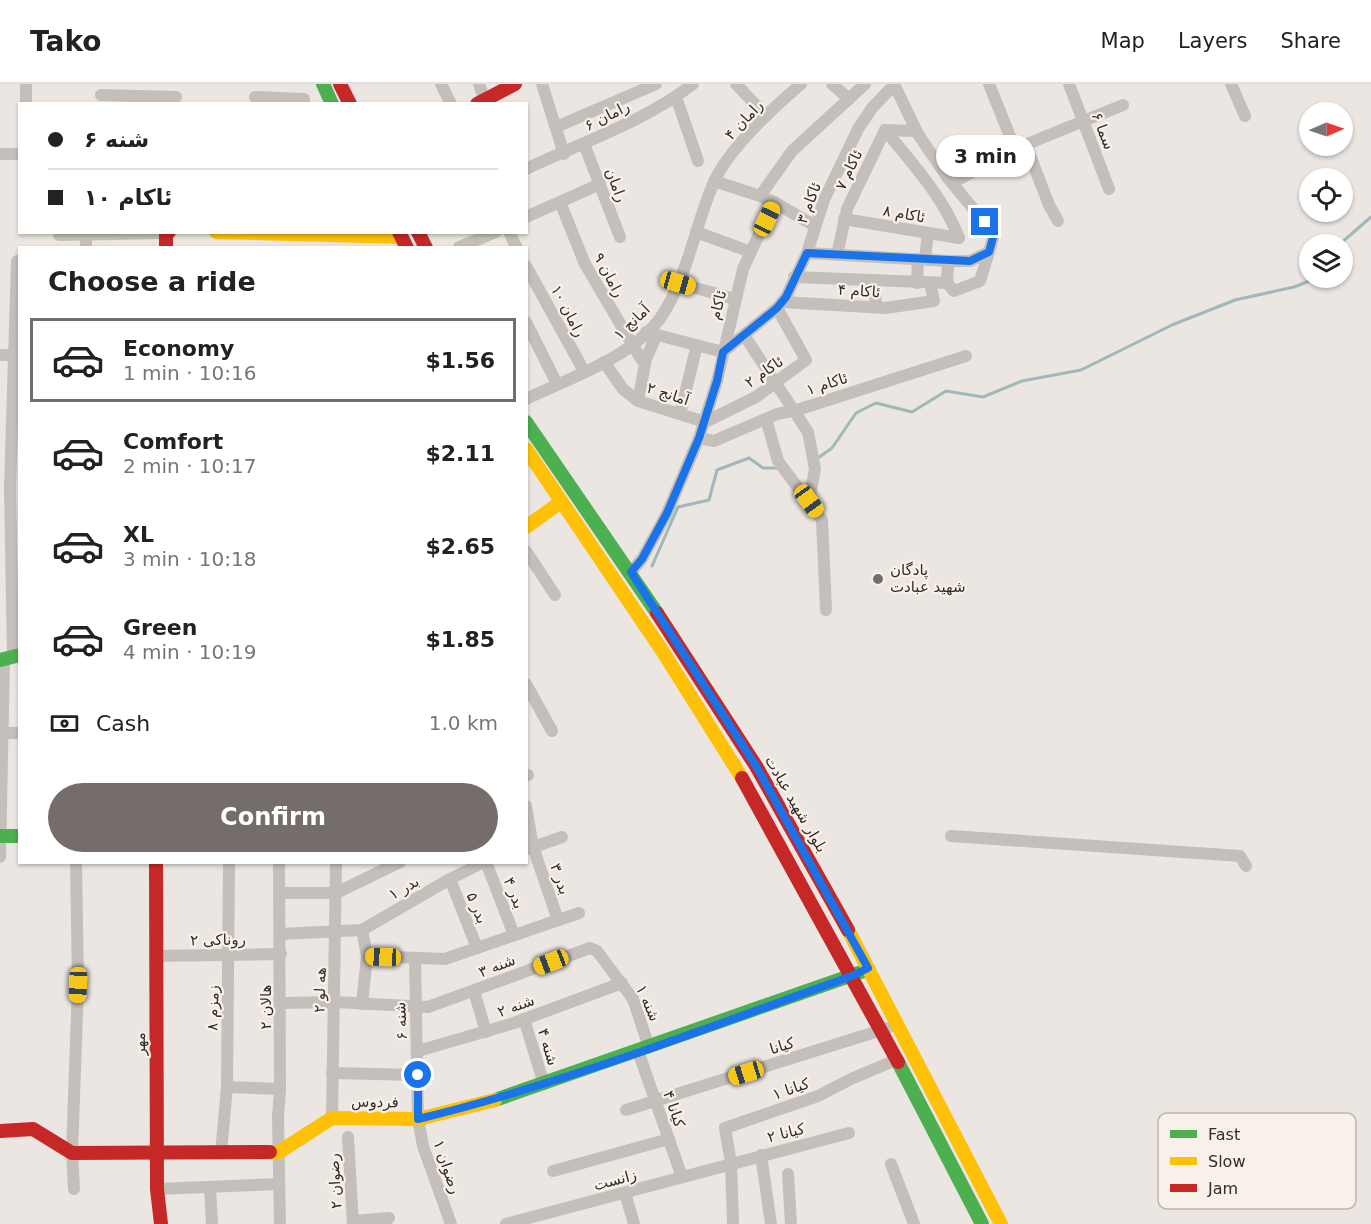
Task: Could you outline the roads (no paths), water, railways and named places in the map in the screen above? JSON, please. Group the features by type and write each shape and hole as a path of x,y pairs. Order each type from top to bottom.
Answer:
{"main road":[{"path":"323,84 331,102"},
{"path":"340,84 349,102"},
{"path":"483,102 515,84"},
{"path":"304,234 402,239"},
{"name":"بلوار شهید عبادت","path":"528,425 631,572 756,766 868,968 1001,1224"},
{"path":"528,452 636,609 740,775 883,1030 982,1224"},
{"path":"528,526 561,502"},
{"path":"740,775 756,766"},
{"path":"0,836 18,836"},
{"name":"مهر","path":"156,864 157,1189 161,1224"},
{"name":"فردوس","path":"279,1152 332,1118 418,1119 483,1104 852,976 868,968"},
{"path":"0,1131 33,1129 72,1153 279,1152"}],"street":[{"path":"26,102 27,84"},
{"path":"441,84 450,102"},
{"path":"479,84 483,102"},
{"path":"543,84 564,154"},
{"path":"556,127 656,84"},
{"name":"رامان ۶","path":"528,168 584,144 676,97 693,84"},
{"path":"736,84 766,116"},
{"name":"رامان ۴","path":"714,181 723,164 766,116 801,84"},
{"path":"832,84 849,99"},
{"path":"760,196 792,151 865,84"},
{"path":"894,84 916,131 952,183 994,234 980,281 954,291 947,283 948,261"},
{"name":"ئاکام ۳","path":"723,352 779,305 807,253 824,200 858,129 872,108 894,84"},
{"path":"988,84 1058,221"},
{"name":"سما ۶","path":"1069,84 1109,189"},
{"path":"1231,84 1245,116"},
{"path":"102,94 176,95"},
{"path":"255,95 304,101"},
{"path":"676,97 698,160"},
{"path":"952,183 1021,147 1123,105"},
{"path":"885,130 916,131"},
{"name":"ئاکام ۷","path":"837,255 844,219 885,130"},
{"name":"ئاکام ۸","path":"844,219 959,238 954,225 916,168 885,130"},
{"name":"رامان","path":"584,144 620,237"},
{"path":"0,154 18,154"},
{"path":"714,181 774,202 815,226"},
{"name":"آمانج ۱","path":"528,398 604,362 651,334 678,283 714,181"},
{"path":"528,216 600,184"},
{"name":"رامان ۹","path":"560,202 585,264 641,359"},
{"name":"ئاکام","path":"631,572 642,559 667,513 699,438 743,268 774,202"},
{"path":"696,231 751,252"},
{"path":"917,283 928,233"},
{"path":"59,234 167,238"},
{"path":"86,234 86,246"},
{"path":"461,246 491,234"},
{"path":"807,253 970,261 989,252"},
{"path":"0,857 3,733 9,658 10,487 16,378 13,355 17,341 17,261"},
{"name":"رامان ۱۰","path":"528,270 584,371"},
{"path":"794,278 947,283"},
{"path":"874,280 876,306"},
{"path":"678,283 735,299"},
{"name":"ئاکام ۴","path":"779,305 885,308 934,301 930,283"},
{"name":"ئاکام ۲","path":"705,422 756,397 806,360 779,305"},
{"path":"528,326 557,384"},
{"path":"638,401 651,334 723,352"},
{"path":"744,335 808,432 815,469 809,501"},
{"path":"680,414 697,345"},
{"path":"0,355 13,355"},
{"name":"ئاکام ۱","path":"699,438 714,441 766,418 966,356"},
{"name":"آمانج ۲","path":"604,362 623,389 638,401 705,422"},
{"path":"766,418 778,461 822,520 826,610"},
{"path":"528,555 555,595"},
{"path":"528,688 552,731"},
{"path":"3,733 18,734"},
{"name":"بدر ۳","path":"528,827 530,848 558,920"},
{"path":"951,836 1240,856 1246,866"},
{"path":"530,848 561,837"},
{"path":"74,1190 72,1153 78,985 76,864"},
{"name":"زمزم ۸","path":"221,1153 227,1087 228,864"},
{"name":"هالان ۲","path":"279,864 280,1224"},
{"name":"هه لو ۲","path":"332,1118 337,932 336,864"},
{"path":"279,893 336,893 396,864"},
{"name":"بدر ۱","path":"280,934 362,930 450,879 481,864"},
{"name":"بدر ۴","path":"486,864 514,935"},
{"name":"بدر ۵","path":"450,879 477,948"},
{"path":"367,956 445,959 579,913"},
{"path":"362,930 367,956 362,1004"},
{"name":"شنه ۳","path":"281,1003 335,1002 428,1007 590,948"},
{"name":"شنه ۱","path":"590,948 597,951 633,999 644,1049"},
{"name":"روناکی ۲","path":"155,956 281,954"},
{"name":"شنه ۶","path":"415,958 414,1007 418,1052 418,1119"},
{"name":"شنه ۲","path":"418,1052 486,1032 622,983"},
{"path":"474,991 486,1032"},
{"name":"شنه ۴","path":"524,1019 544,1084"},
{"name":"کیانا","path":"626,1110 897,1025"},
{"name":"کیانا ۴","path":"644,1049 656,1101 682,1177"},
{"name":"کیانا ۱","path":"731,1163 725,1128 818,1096 898,1059"},
{"path":"332,1073 418,1075"},
{"path":"227,1087 280,1089"},
{"name":"رضوان ۱","path":"418,1119 423,1146 451,1224"},
{"name":"کیانا ۲","path":"731,1163 849,1133"},
{"name":"رضوان ۲","path":"348,1137 353,1223"},
{"path":"553,1171 669,1139"},
{"path":"761,1155 771,1224"},
{"path":"731,1163 733,1224"},
{"name":"زانست","path":"506,1224 625,1194 731,1163"},
{"path":"891,1164 914,1224"},
{"path":"788,1174 791,1224"},
{"path":"157,1189 279,1184"},
{"path":"210,1187 213,1224"},
{"path":"625,1194 634,1224"},
{"path":"353,1223 389,1218"}],"waterway":[{"path":"1351,234 1371,217"},
{"path":"818,458 832,448 856,413 876,403 912,412 946,391 983,397 1022,381 1081,370 1172,325 1235,300 1299,285"},
{"path":"652,566 678,507 709,500 717,470 749,458 763,468 778,468"}],"place":[{"name":"پادگان شهید عبادت","path":"878,579"}]}
